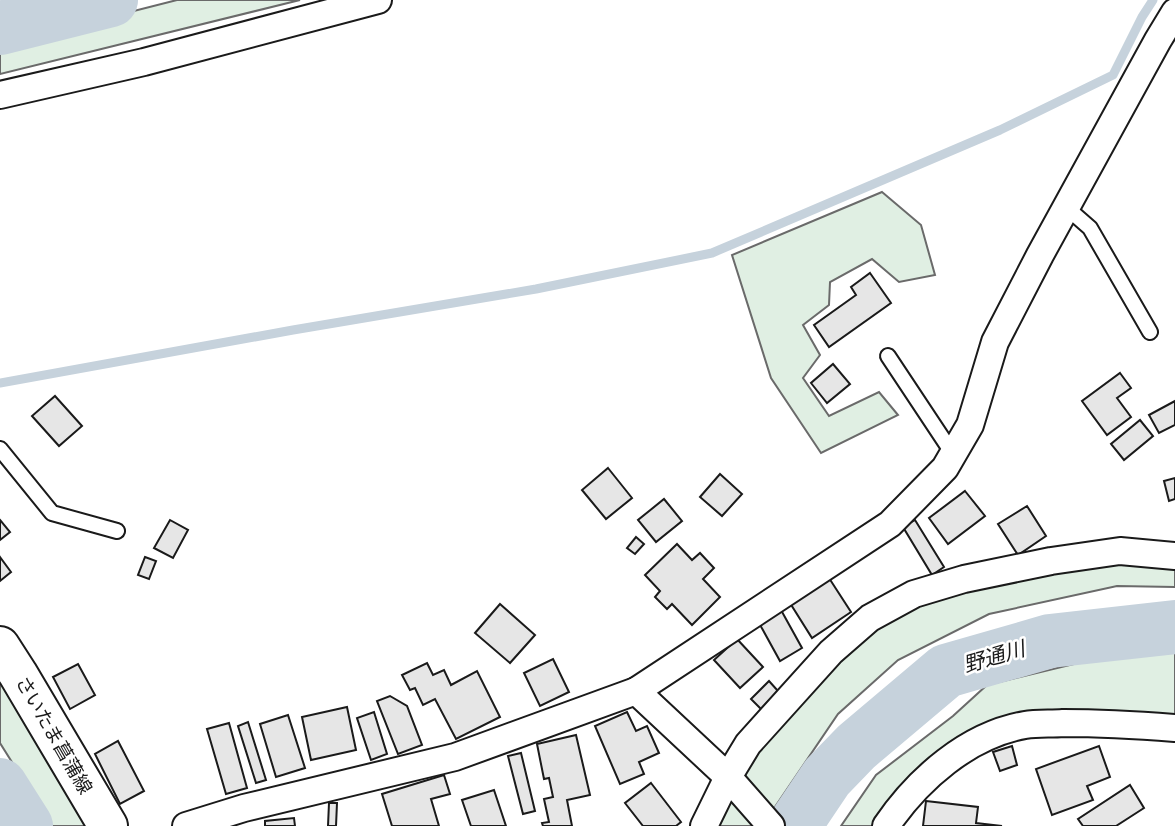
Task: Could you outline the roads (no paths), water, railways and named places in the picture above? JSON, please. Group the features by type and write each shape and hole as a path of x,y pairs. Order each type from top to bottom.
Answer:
{"main road":[{"name":"さいたま菖蒲線","path":"0,646 108,826"}],"street":[{"path":"0,96 144,62 378,0"},
{"path":"186,826 244,808 456,757 636,691 890,524 945,468 971,425 995,342 1066,207 1175,12"},
{"path":"704,826 748,744 831,652 870,618 914,594 964,579 1051,561 1120,551 1175,556"},
{"path":"636,691 730,779 771,826"},
{"path":"886,826 924,780 960,752 992,734 1027,724 1102,722 1175,728"}],"lane":[{"path":"1066,207 1090,228 1150,332"},
{"path":"888,356 953,454"},
{"path":"0,449 52,513 117,531"}],"waterway":[{"path":"0,28 111,0"},
{"path":"0,383 536,289 712,253 1000,130 1113,75 1153,0"},
{"name":"野通川","path":"794,826 827,777 856,747 946,671 1050,641 1175,627"},
{"name":"野通川","path":"0,785 26,826"}]}
